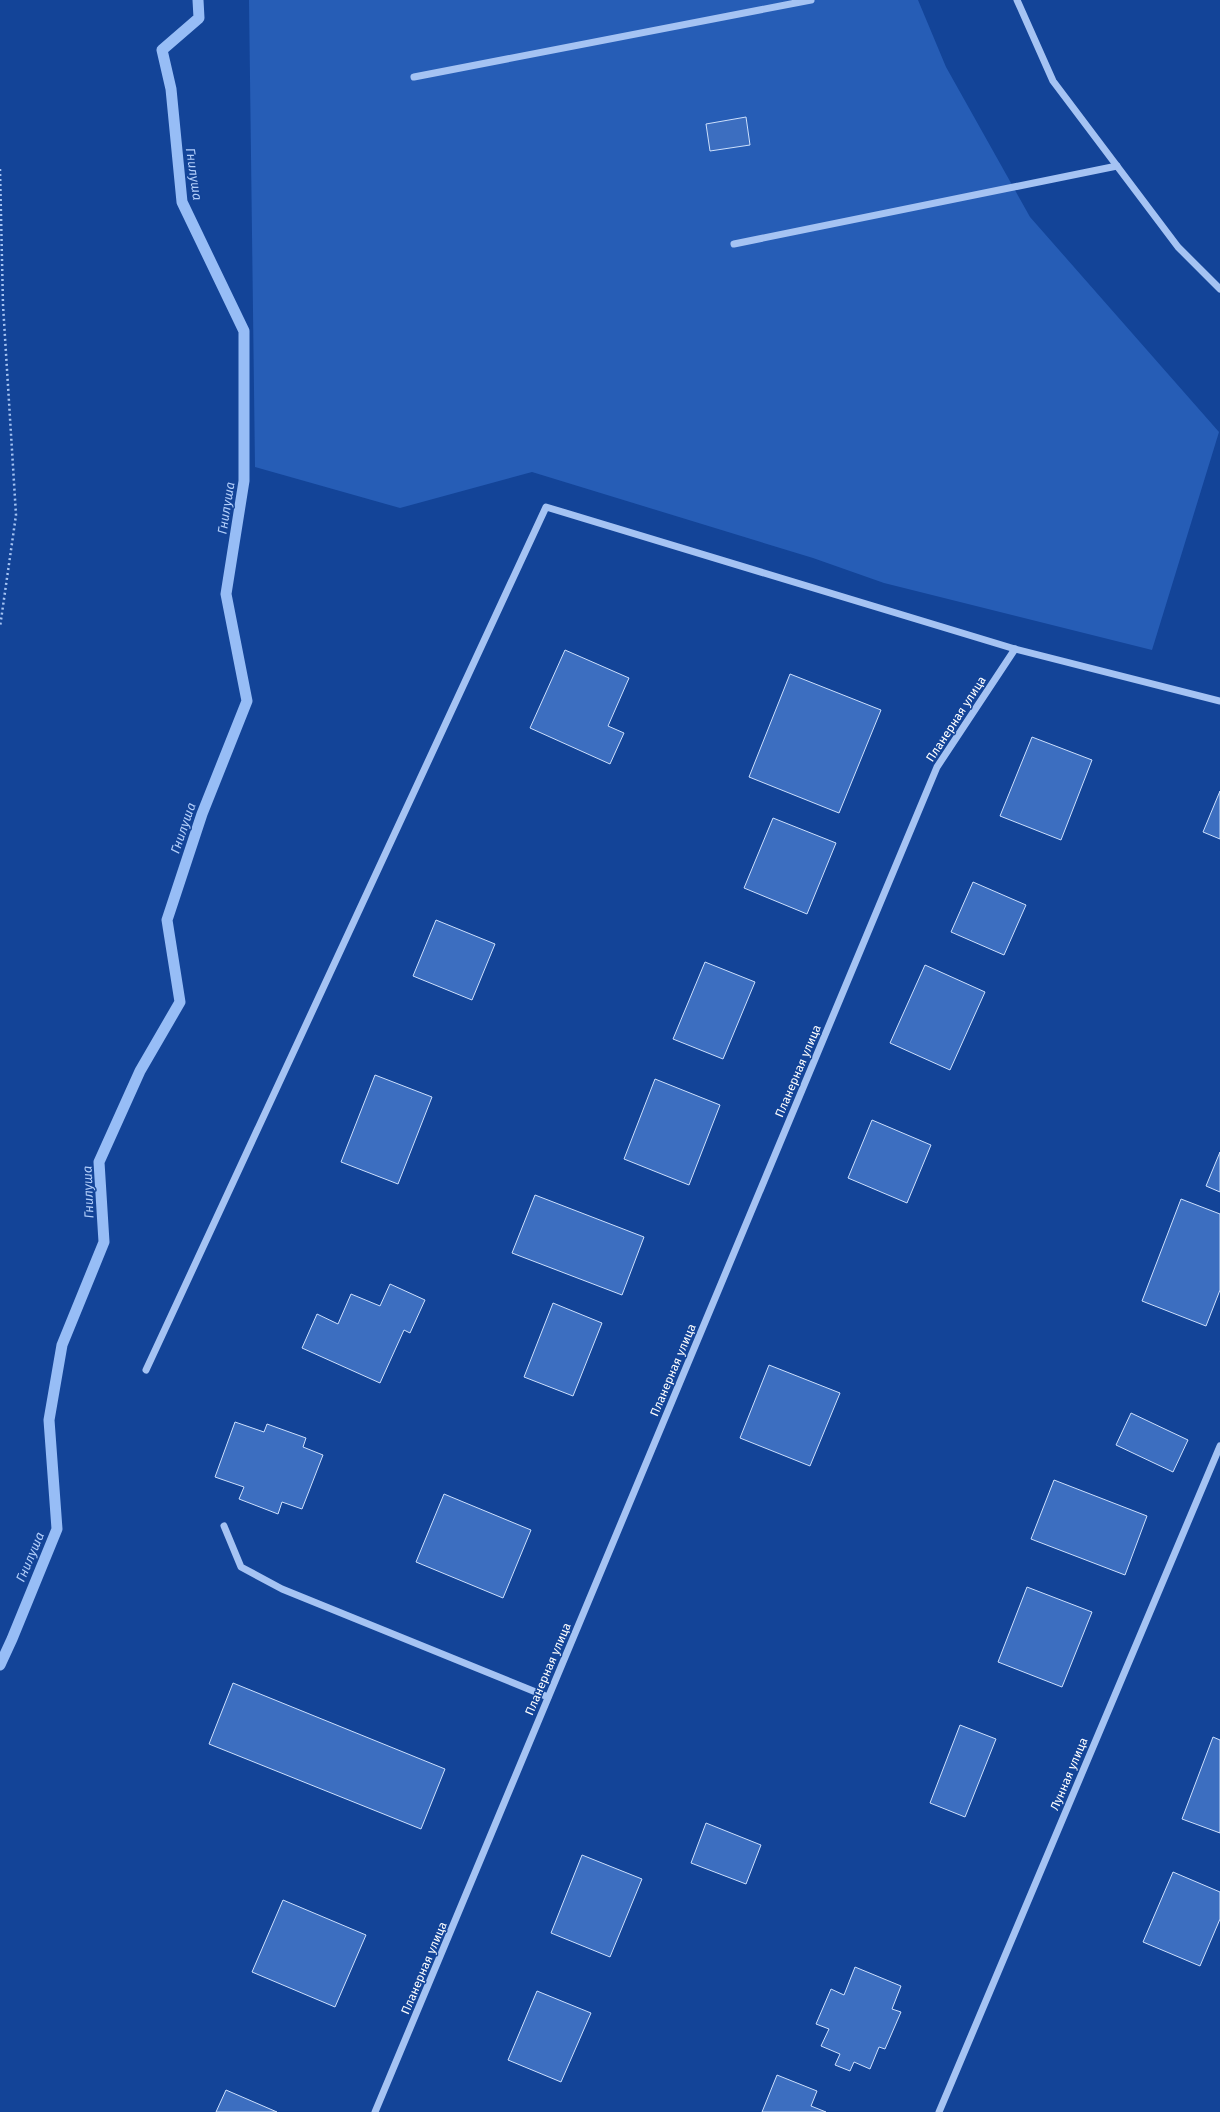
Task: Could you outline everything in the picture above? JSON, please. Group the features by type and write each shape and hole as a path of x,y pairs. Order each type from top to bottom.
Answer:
{"street":[{"path":"414,77 811,0"},
{"path":"1017,0 1053,81 1178,247 1220,289"},
{"path":"734,244 1117,166"},
{"path":"146,1370 546,507 1015,649 1220,701"},
{"name":"Планерная улица","path":"376,2112 937,767 1015,649"},
{"name":"Лунная улица","path":"939,2112 1220,1446"},
{"path":"224,1526 241,1567 268,1582 548,1697"}],"path":[{"path":"0,169 3,305 16,515 0,627"}],"shaded area":[{"path":"249,0 918,0 946,67 1030,217 1219,432 1152,650 884,583 813,558 532,472 400,508 255,467"}],"building":[{"path":"746,117 750,145 710,151 706,124"},
{"path":"565,650 629,678 608,726 624,733 610,764 530,728"},
{"path":"790,674 881,710 839,813 749,777"},
{"path":"1032,737 1092,760 1061,840 1000,816"},
{"path":"1220,791 1220,839 1203,832"},
{"path":"773,818 836,843 807,914 744,888"},
{"path":"973,882 1026,905 1004,955 951,932"},
{"path":"436,920 495,944 472,1000 413,976"},
{"path":"705,962 755,982 723,1059 673,1039"},
{"path":"925,965 985,992 950,1070 890,1043"},
{"path":"375,1075 432,1097 398,1184 341,1162"},
{"path":"655,1079 720,1105 689,1185 624,1159"},
{"path":"872,1120 931,1145 907,1203 848,1178"},
{"path":"1220,1152 1220,1192 1206,1186"},
{"path":"535,1195 644,1237 622,1295 512,1253"},
{"path":"1181,1199 1220,1214 1220,1290 1206,1326 1142,1301"},
{"path":"390,1284 425,1300 410,1333 404,1330 380,1383 302,1348 317,1314 338,1324 351,1294 380,1306"},
{"path":"553,1303 602,1323 573,1396 524,1377"},
{"path":"769,1365 840,1393 810,1466 740,1438"},
{"path":"1131,1413 1188,1440 1173,1472 1116,1445"},
{"path":"235,1422 264,1432 267,1424 306,1438 303,1447 323,1455 302,1509 282,1502 278,1514 239,1499 244,1487 215,1477"},
{"path":"1054,1480 1147,1516 1125,1575 1031,1539"},
{"path":"444,1494 531,1530 503,1598 416,1562"},
{"path":"1027,1587 1092,1612 1062,1687 998,1662"},
{"path":"233,1683 445,1769 421,1829 209,1744"},
{"path":"960,1725 996,1739 965,1817 930,1803"},
{"path":"1213,1737 1220,1740 1220,1833 1182,1819"},
{"path":"706,1823 761,1845 746,1884 691,1863"},
{"path":"582,1855 642,1879 610,1957 551,1933"},
{"path":"1173,1872 1220,1892 1220,1919 1200,1966 1143,1942"},
{"path":"283,1900 366,1935 335,2007 252,1972"},
{"path":"855,1967 901,1986 892,2009 901,2012 885,2049 879,2047 870,2069 854,2062 850,2071 835,2065 840,2054 821,2046 829,2029 816,2024 831,1989 844,1995"},
{"path":"537,1991 591,2013 561,2082 508,2060"},
{"path":"777,2075 817,2091 811,2106 826,2112 762,2112"},
{"path":"226,2090 277,2112 216,2112"}],"waterway":[{"name":"Гнилуша","path":"0,1665 57,1529 49,1420 62,1345 104,1242 99,1162 140,1071 180,1002 167,920 202,814 247,701 226,594 244,481 244,331 182,202 171,89 162,50 199,18 198,0"}]}
